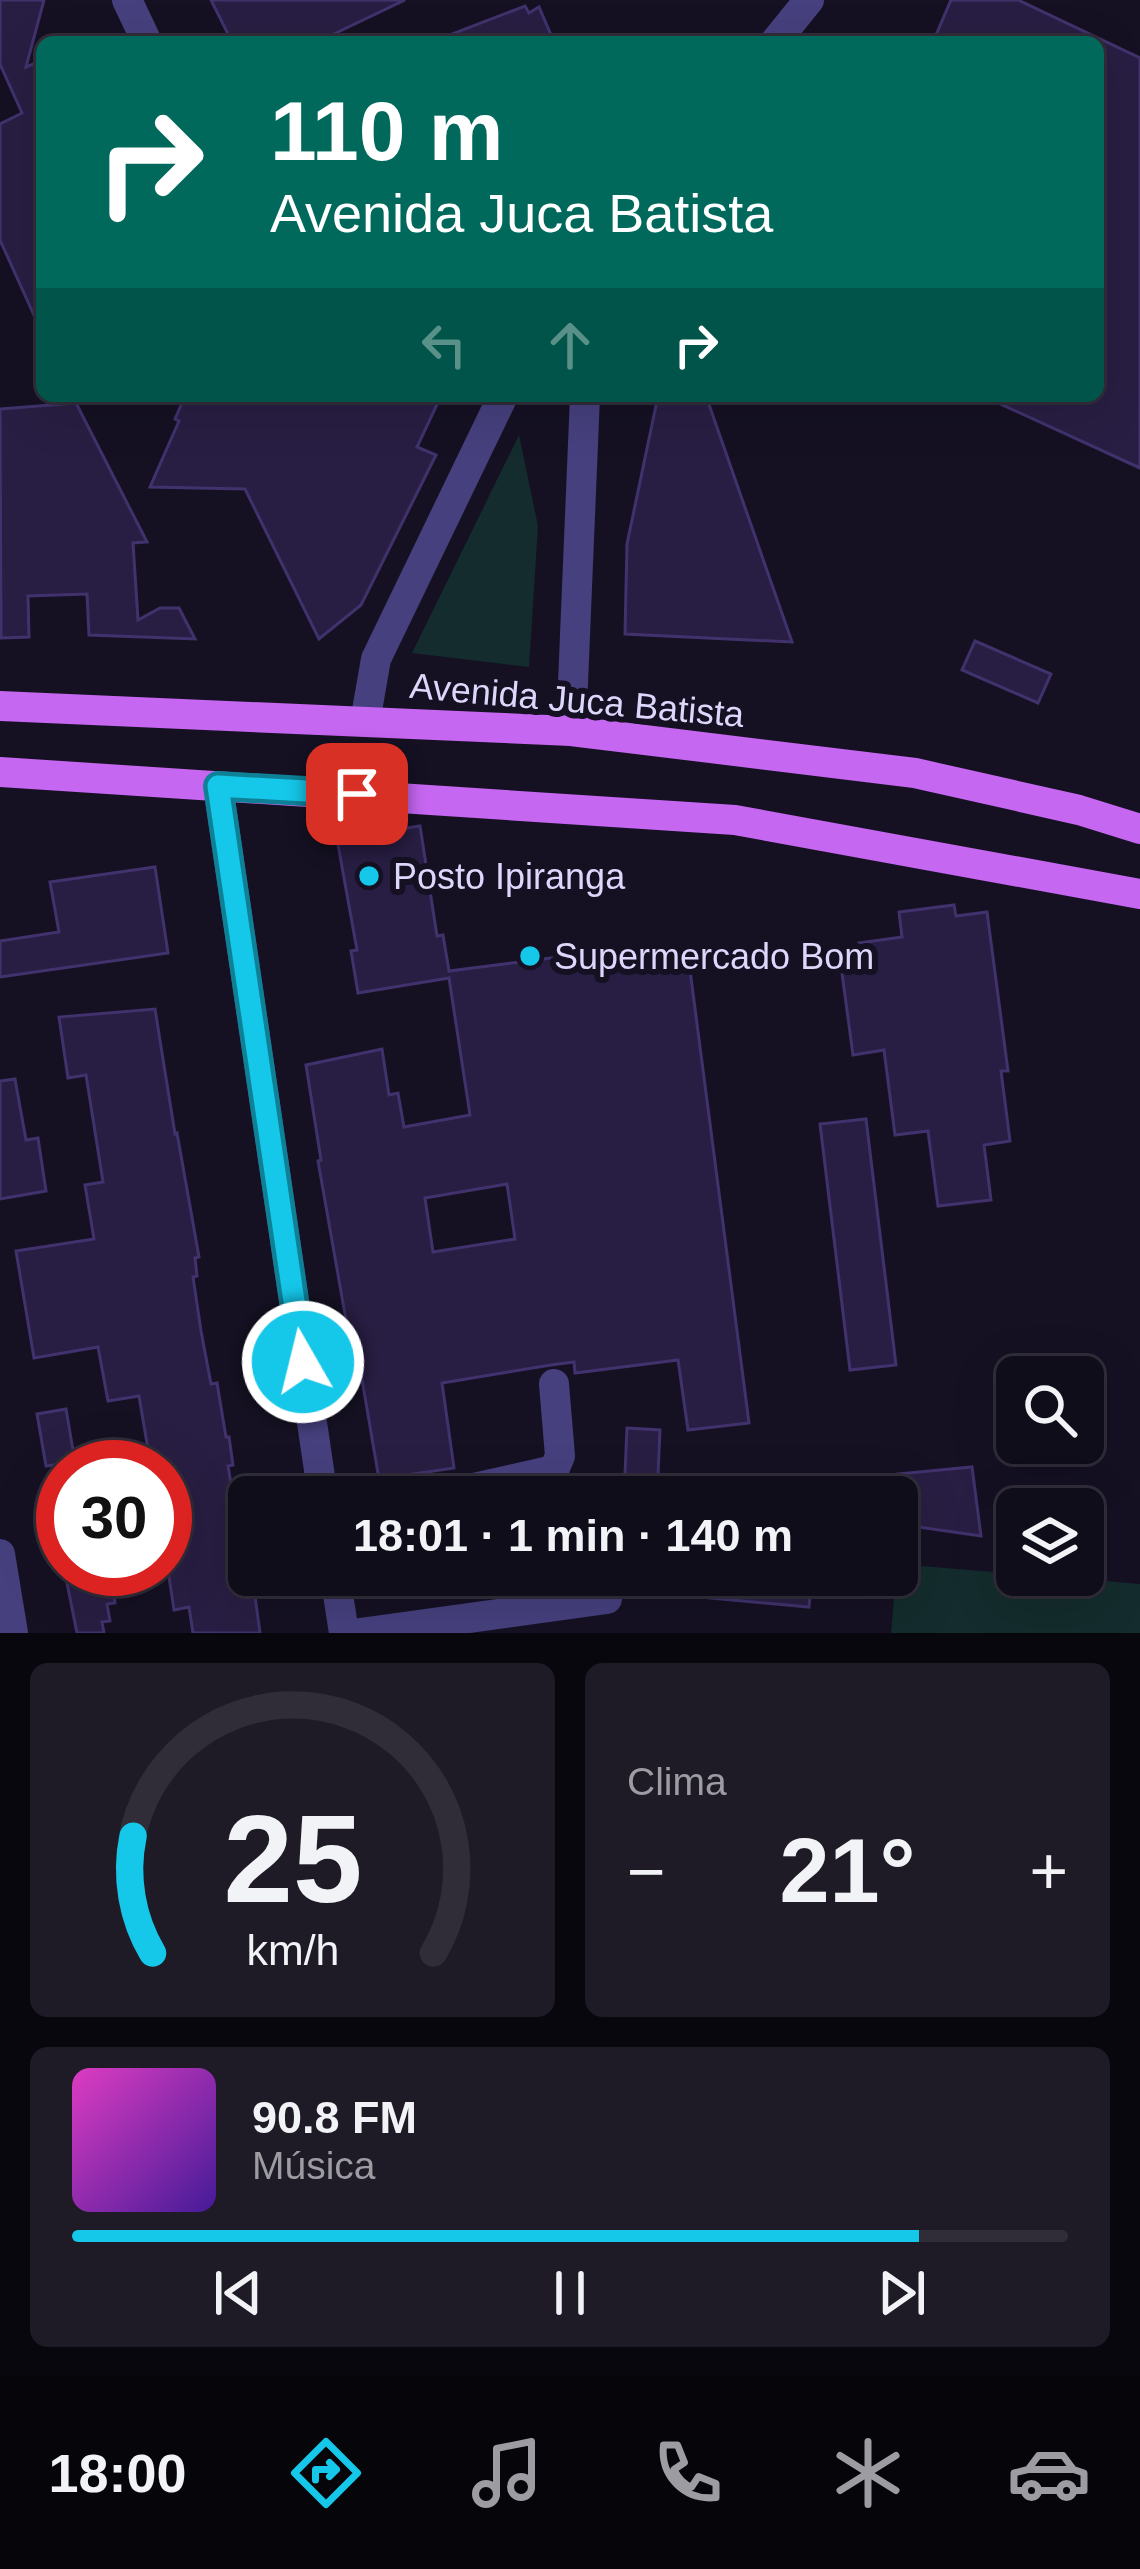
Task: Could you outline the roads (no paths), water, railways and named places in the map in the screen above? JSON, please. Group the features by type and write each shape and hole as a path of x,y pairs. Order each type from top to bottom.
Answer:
{"main road":[{"name":"Avenida Juca Batista","path":"0,706 571,731 915,773 1140,829"},
{"path":"0,772 735,820 1140,894"}],"street":[{"path":"127,0 144,36"},
{"path":"780,36 808,0"},
{"path":"365,722 376,658 500,402"},
{"path":"571,731 585,402"},
{"path":"218,786 320,1476"},
{"path":"527,1476 554,1470 560,1456 554,1384"},
{"path":"0,1554 13,1633"},
{"path":"338,1596 344,1633"},
{"path":"360,1633 607,1599"}],"place":[{"name":"Posto Ipiranga","path":"369,876"},
{"name":"Supermercado Bom","path":"530,956"}]}
